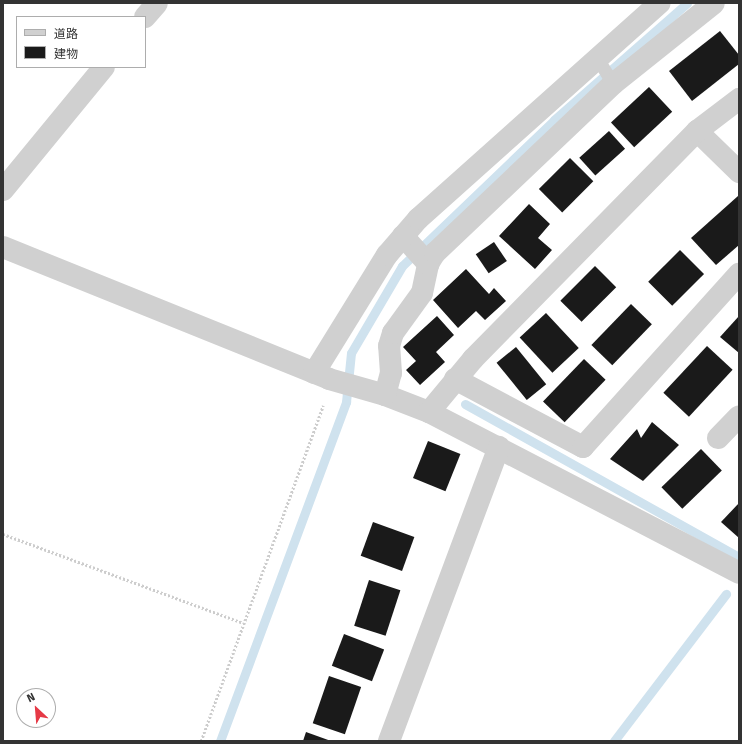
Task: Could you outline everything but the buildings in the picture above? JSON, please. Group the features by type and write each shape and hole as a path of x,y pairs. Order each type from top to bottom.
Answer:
{"street":[{"path":"146,16 157,3"},
{"path":"416,250 597,58 660,3"},
{"path":"334,380 387,255 416,250 435,253 613,84 714,3"},
{"path":"3,190 103,68"},
{"path":"429,412 455,379 697,131 739,99"},
{"path":"697,131 739,172"},
{"path":"3,247 334,380 385,395 429,412 500,447 739,573"},
{"path":"385,395 391,373 389,346 393,333 422,293 416,250"},
{"path":"455,379 583,447 739,274"},
{"path":"718,438 739,416"},
{"path":"389,741 500,447"}],"lane":[{"path":"597,58 613,84"}],"path":[{"path":"201,741 327,392 334,380"},
{"path":"3,534 244,623"}],"waterway":[{"path":"220,741 346,402 351,353 402,266 554,120 687,3"},
{"path":"465,404 739,557"},
{"path":"614,741 726,594"}]}
